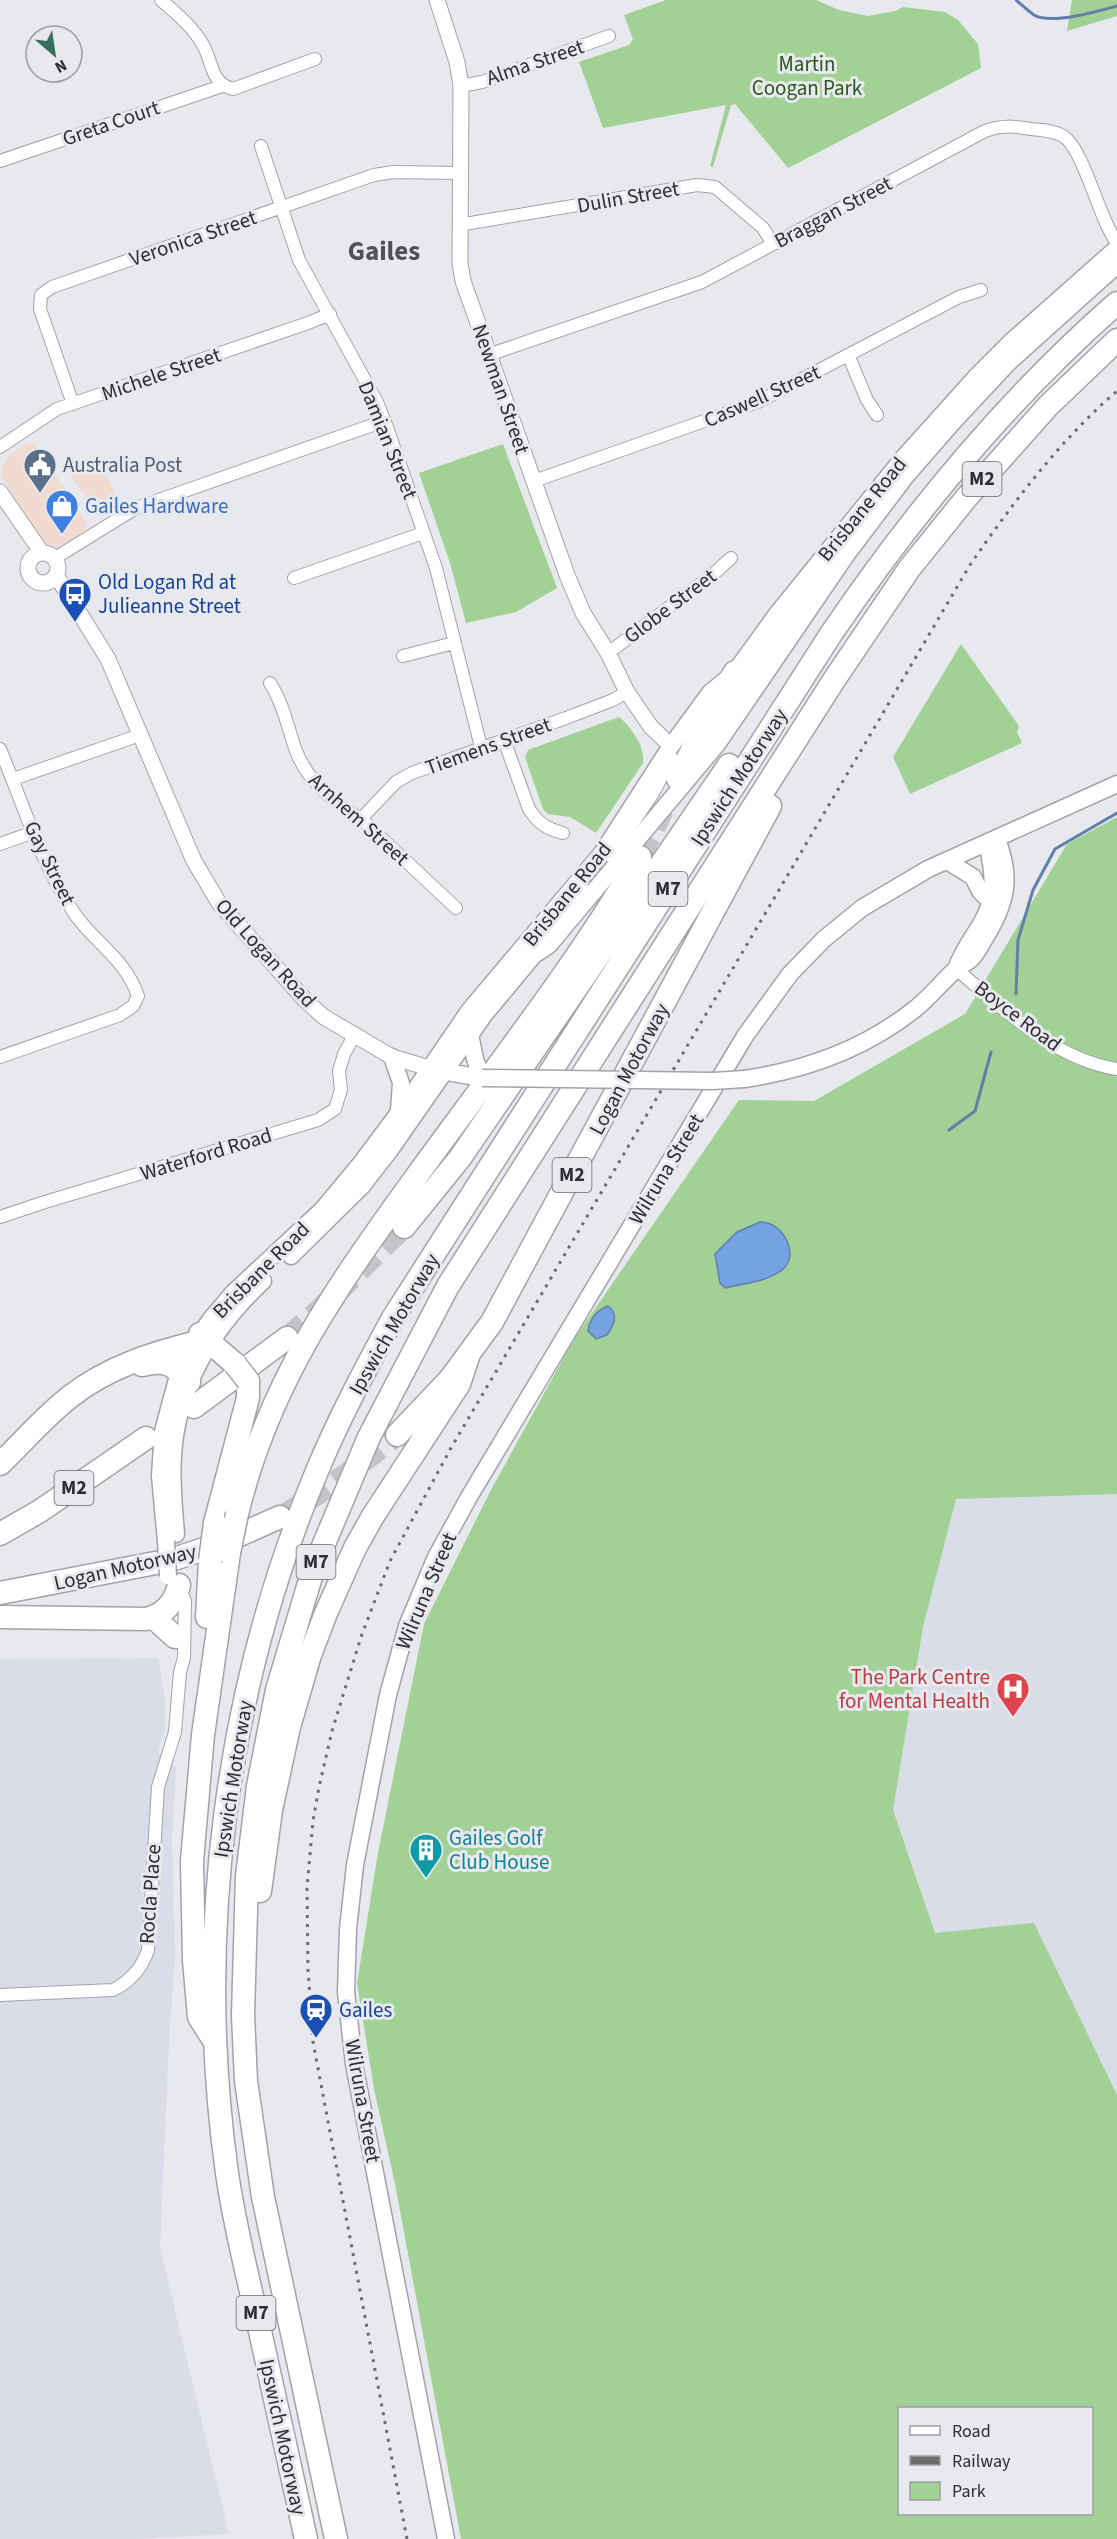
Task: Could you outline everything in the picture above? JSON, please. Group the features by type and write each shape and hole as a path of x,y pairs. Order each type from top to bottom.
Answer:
{"highway":[{"name":"Ipswich Motorway","path":"306,2539 232,2202 223,2140 214,1977 218,1877 230,1779 251,1674 266,1618 317,1471 360,1380 393,1318 872,574 925,504 1018,397 1117,303"},
{"name":"Ipswich Motorway","path":"336,2539 263,2197 246,2081 243,1955 247,1876 256,1797 277,1690 299,1611 321,1548 385,1402 448,1286 880,609 938,532 1020,435 1117,340"},
{"path":"678,779 694,743 735,672"},
{"name":"M2","path":"404,1227 460,1158 494,1111 751,733 778,717"},
{"name":"Logan Motorway","path":"397,1435 435,1396 468,1357 509,1293 772,803 772,778"},
{"path":"216,2043 199,2017 192,1911 194,1832 210,1677 204,1654 220,1557 237,1514 265,1422 282,1383 322,1311 595,929 640,857"},
{"path":"194,1407 287,1338"},
{"path":"0,1464 72,1395 100,1377 145,1356 201,1340 241,1373 248,1398 215,1524 220,1557"},
{"path":"246,2081 257,2062 258,1918 271,1810 289,1728 307,1664 326,1613 355,1548 396,1478 459,1384 468,1357"},
{"path":"128,1364 161,1362 184,1377"},
{"name":"M2","path":"0,1534 40,1511 146,1438"},
{"name":"Logan Motorway","path":"0,1593 171,1560 219,1544 280,1517"},
{"path":"0,1617 140,1619 153,1617 162,1612 174,1584"},
{"path":"153,1617 175,1637"}],"main road":[{"name":"Brisbane Road","path":"201,1340 339,1212 362,1186 437,1070 470,1011 602,853 671,746 710,693 735,672 777,614 938,418 1013,340 1117,246"},
{"name":"Brisbane Road","path":"174,1584 171,1540 173,1454 184,1377 201,1340 227,1300 322,1210 362,1162 399,1111 470,1034 534,955 549,945 706,759 778,657 846,554 906,476 981,390 1036,336 1117,265"},
{"name":"Wilruna Street","path":"446,2539 354,2064 346,1992 348,1929 355,1865 388,1695 407,1626 436,1557 469,1497 759,1013 790,974 842,924 903,882 1117,784"},
{"name":"Old Logan Road","path":"437,1070 479,1076 713,1081 744,1079 796,1069 827,1059 873,1037 916,1008 956,969 971,959 991,929 1002,902 1006,870 992,841"},
{"name":"Old Logan Road","path":"956,969 961,953 981,924 991,902 992,841"},
{"path":"947,861 973,877 980,891 991,902"},
{"path":"470,1034 479,1076"},
{"path":"392,1057 401,1083 399,1111"}],"street":[{"path":"161,0 177,14 203,45 215,77 222,86"},
{"name":"Newman Street","path":"437,0 457,62 460,86 459,225 463,282 567,575 584,613 608,653 627,692 651,727 671,746"},
{"name":"Alma Street","path":"460,86 482,82 609,36"},
{"name":"Greta Court","path":"0,161 222,86 233,88 315,59"},
{"name":"Braggan Street","path":"488,355 702,282 1000,125 1051,131 1064,136 1074,147 1108,231 1117,246"},
{"name":"Damian Street","path":"261,146 299,260 377,402 384,421 436,568 481,747"},
{"name":"Veronica Street","path":"72,404 40,309 40,295 52,287 374,175 394,172 460,173"},
{"name":"Dulin Street","path":"459,225 697,185 715,187 763,228 773,244"},
{"name":"Caswell Street","path":"534,481 758,402 849,357 959,297 981,290"},
{"name":"Michele Street","path":"0,447 57,409 330,314"},
{"path":"849,357 867,400 877,415"},
{"path":"0,492 42,557 58,568 51,579 41,584 32,579 27,570 42,557 136,508 384,421"},
{"path":"294,579 423,533"},
{"path":"534,955 635,819 663,774 670,758 671,746 694,743 712,732 777,632 834,560 846,554"},
{"name":"Globe Street","path":"608,653 711,576 731,558"},
{"name":"Old Logan Road","path":"51,579 72,602 108,659 194,861 219,903 305,1000 324,1017 392,1057 437,1070"},
{"path":"403,656 454,643"},
{"name":"Arnhem Street","path":"270,682 278,695 296,750 306,771 317,785 344,809 361,819 456,908"},
{"name":"Tiemens Street","path":"361,819 396,782 420,770 603,704 627,692"},
{"path":"13,779 140,735"},
{"path":"504,740 530,809 536,819 548,829 563,833"},
{"name":"Gay Street","path":"0,749 34,832 70,908 132,978 138,996 133,1006 120,1015 0,1057"},
{"path":"0,844 34,832"},
{"name":"Boyce Road","path":"956,969 1049,1044 1073,1056 1117,1069"},
{"name":"Waterford Road","path":"0,1217 318,1120 335,1109 341,1090 339,1071 344,1054 354,1036"},
{"name":"Rocla Place","path":"174,1584 175,1637 180,1672"},
{"name":"Rocla Place","path":"0,1995 113,1990 124,1985 142,1966 148,1950 158,1787 175,1732 180,1672 184,1658 185,1601 174,1584"}],"shaded area":[{"path":"29,442 35,444 40,450 88,526 80,534 56,548 44,542 1,475 2,467 8,456"},
{"path":"99,458 119,503 100,516 70,475"},
{"name":"The Park Centre for Mental Health","path":"1117,1494 1117,2095 1034,1924 935,1933 893,1810 923,1627 956,1498"},
{"path":"158,1658 165,1701 165,1728 158,1753 176,1768 172,1838 175,1955 160,2248 229,2534 139,2539 0,2539 0,1659"}],"green space":[{"name":"Martin Coogan Park","path":"666,0 816,0 839,10 868,16 895,11 903,7 945,12 958,20 978,44 981,68 788,168 735,104 731,105 713,167 710,166 726,105 603,128 579,62 629,45 633,40 624,15"},
{"path":"1072,0 1117,0 1117,16 1067,31"},
{"path":"503,444 557,588 516,612 466,623 450,563 419,473"},
{"path":"961,644 1019,726 1017,732 1022,743 910,794 893,757"},
{"path":"619,717 637,738 642,750 643,763 596,833 570,817 548,814 543,809 525,757 528,750"},
{"path":"1117,817 1117,1494 956,1499 923,1627 893,1810 935,1933 1034,1923 1117,2095 1117,2539 461,2539 395,2184 374,2089 357,1983 378,1853 424,1624 491,1490 574,1339 739,1100 814,1101 965,1014 1067,844"}],"water":[{"path":"760,1222 776,1227 787,1241 790,1250 786,1266 767,1278 725,1288 720,1283 715,1254 737,1232"},
{"path":"608,1306 613,1312 613,1324 607,1335 596,1339 588,1331 590,1323 597,1313"}],"waterway":[{"path":"1016,0 1034,15 1052,19 1117,6"},
{"path":"1016,994 1018,940 1033,890 1055,849 1117,813"},
{"path":"949,1130 975,1111 991,1052"}],"tunnel":[{"path":"640,857 663,810"},
{"path":"287,1338 404,1227"},
{"path":"280,1517 340,1478 397,1435"}],"railway":[{"path":"407,2539 313,2042 308,1969 307,1888 313,1821 332,1731 361,1637 390,1561 451,1448 970,565 1038,474 1076,430 1117,391"}],"place":[{"name":"Australia Post","path":"40,494"},
{"name":"Gailes Hardware","path":"62,535"},
{"name":"Old Logan Rd at Julieanne Street","path":"75,623"},
{"name":"The Park Centre for Mental Health","path":"1013,1718"},
{"name":"Gailes Golf Club House","path":"426,1879"},
{"name":"Gailes","path":"316,2039"}],"district":[{"name":"Gailes","path":"384,251"}]}
